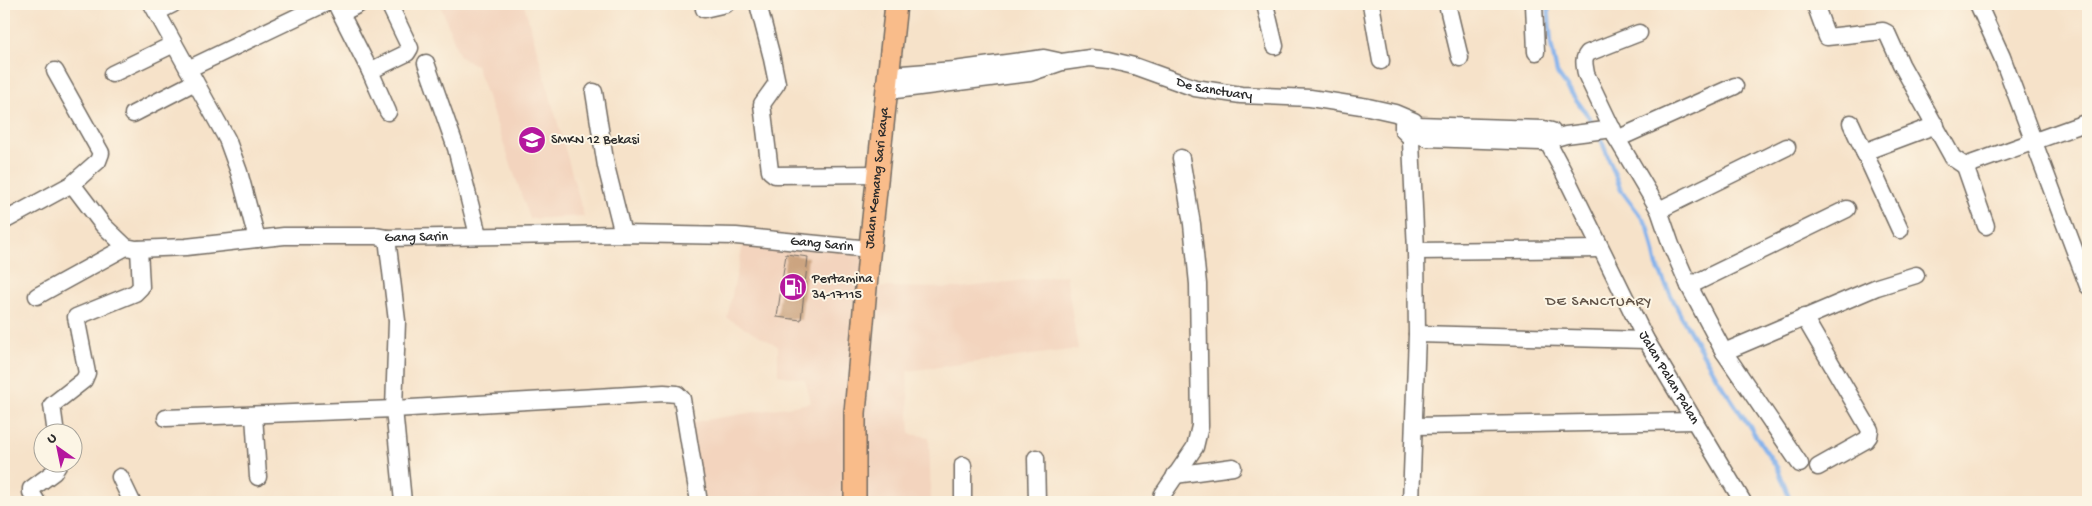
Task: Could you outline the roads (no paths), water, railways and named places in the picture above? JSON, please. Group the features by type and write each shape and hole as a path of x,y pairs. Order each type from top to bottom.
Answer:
{"main road":[{"name":"Jalan Kemang Sari Raya","path":"855,502 855,413 896,4"}],"street":[{"path":"174,4 154,8 227,139 240,172 257,240"},
{"path":"132,114 192,75 324,4"},
{"path":"359,4 339,8 388,112"},
{"path":"370,71 407,53 410,48 389,4"},
{"path":"704,9 726,4"},
{"path":"758,4 771,54 776,83 762,104 770,171 775,174 878,174"},
{"path":"1265,4 1275,46"},
{"path":"1371,4 1381,61"},
{"path":"1447,4 1460,58"},
{"path":"1534,4 1536,52"},
{"path":"1815,4 1827,37 1887,32 1901,64 1953,158 1965,166 1986,226"},
{"path":"1978,4 2002,57 2033,142 2087,276"},
{"path":"1639,34 1590,52 1585,58 1586,74 1609,133 1659,210 1689,286 1724,352 1800,464"},
{"path":"112,74 174,44"},
{"name":"De Sanctuary","path":"888,83 1030,73 1062,62 1090,58 1134,66 1195,88 1241,95 1310,98 1395,113 1411,131"},
{"path":"426,63 456,148 478,235"},
{"path":"4,221 72,184 101,157 101,153 55,71"},
{"path":"1411,502 1417,334 1411,131 1427,138 1609,133 1735,86"},
{"path":"594,92 606,166 624,234"},
{"path":"1965,166 2088,122"},
{"path":"1851,123 1900,230"},
{"path":"1864,152 1936,125"},
{"name":"Jalan Palan Palan","path":"1545,135 1646,340 1743,502"},
{"path":"1659,210 1787,147"},
{"path":"1161,502 1162,494 1195,447 1200,426 1198,284 1192,224 1181,158"},
{"path":"55,424 52,405 84,380 87,373 76,317 135,293 141,287 133,248 104,226 72,184"},
{"path":"1689,286 1847,209"},
{"name":"Gang Sarin","path":"133,248 186,247 284,236 376,236 388,238 624,234 736,236 870,249"},
{"path":"388,238 397,321 394,409 403,502"},
{"path":"38,296 133,248"},
{"path":"1416,251 1600,248"},
{"path":"1724,352 1877,287 1916,275"},
{"path":"1804,317 1870,430 1866,440 1818,467"},
{"path":"1417,334 1646,340"},
{"path":"166,418 394,409 664,393 677,394 682,399 699,502"},
{"path":"254,415 258,477"},
{"path":"1415,426 1695,421"},
{"path":"1036,458 1037,502"},
{"path":"963,465 963,502"},
{"path":"1175,475 1233,467"},
{"path":"37,502 31,489 51,474"},
{"path":"120,477 132,502"}],"waterway":[{"path":"1548,4 1551,44 1557,73 1596,127"},
{"path":"1599,134 1621,190 1648,226 1657,266 1681,316 1717,378 1778,469 1791,502"}],"place":[{"name":"SMKN 12 Bekasi","path":"532,140"},
{"name":"Pertamina 34-17115","path":"793,287"}],"district":[{"name":"DE SANCTUARY","path":"1599,302"}]}
